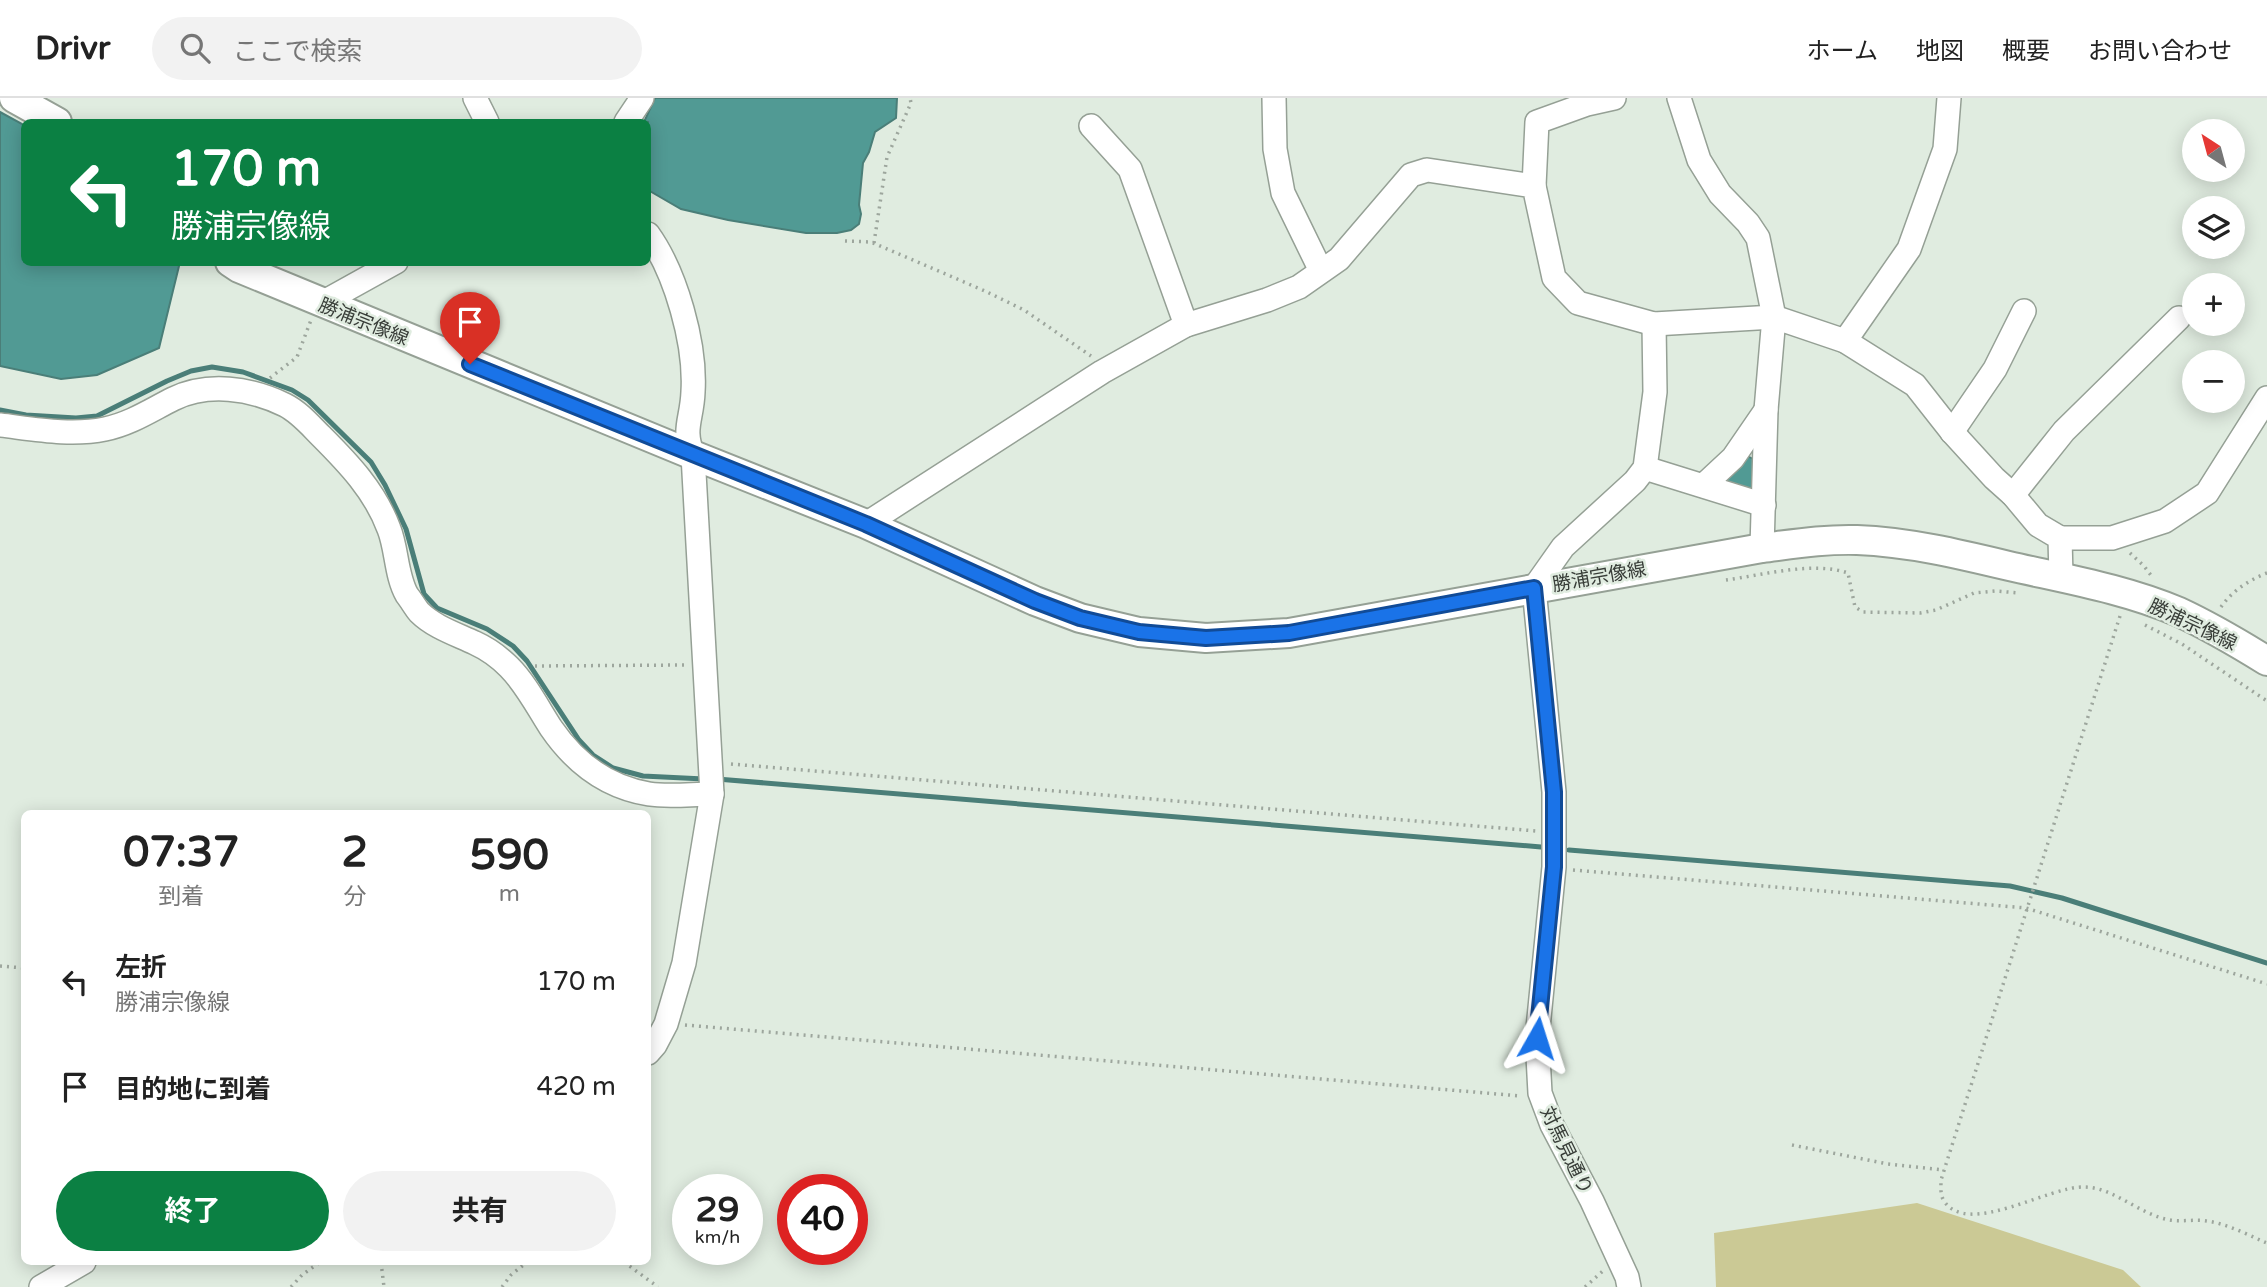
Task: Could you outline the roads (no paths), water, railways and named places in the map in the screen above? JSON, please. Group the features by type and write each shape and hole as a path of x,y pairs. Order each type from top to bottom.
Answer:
{"main road":[{"path":"14,98 52,119"},
{"name":"勝浦宗像線","path":"236,266 866,524 1035,601 1080,618 1152,633 1206,638 1289,633 1762,548 1822,540 1902,544 2061,577 2153,616 2207,625 2267,661"}],"street":[{"path":"475,98 486,119"},
{"path":"628,119 642,98"},
{"path":"1274,98 1275,149 1283,193 1321,271"},
{"path":"1614,98 1587,104 1537,122 1534,186 1553,278 1578,303 1654,324 1774,317 1845,341 1915,385 1952,432 2038,525 2060,537 2112,538 2165,520 2207,493 2267,398"},
{"path":"1679,98 1699,160 1720,194 1748,223 1758,238 1774,317 1766,410 1762,548"},
{"path":"1845,341 1909,249 1945,149 1949,98"},
{"path":"1091,126 1130,169 1186,325"},
{"path":"866,524 1102,372 1186,325 1267,300 1299,287 1339,258 1411,175 1427,170 1534,186"},
{"path":"651,239 672,276 691,350 694,392 686,438 693,455 712,778 684,963 666,1024 651,1050"},
{"path":"322,303 389,266"},
{"path":"1952,432 1995,369 2024,310"},
{"path":"2013,495 2064,431 2179,318"},
{"path":"1534,588 1563,547 1635,481 1645,468 1655,392 1654,324"},
{"path":"0,425 83,432 106,429 200,389 236,390 264,396 287,406 303,418 355,471 377,502 390,530 405,591 418,611 436,625 478,645 509,667 554,732 589,770 616,786 650,794 712,778"},
{"path":"1704,485 1733,458 1766,410"},
{"path":"1645,468 1764,505"},
{"path":"2060,537 2061,577"},
{"name":"対馬見通り","path":"1534,588 1554,792 1554,867 1537,1038 1540,1093 1552,1125 1592,1201 1629,1287"},
{"path":"41,1287 79,1265"}],"water":[{"path":"655,98 897,98 896,118 875,132 863,163 859,224 851,230 837,233 806,233 728,220 681,209 651,192 651,119 645,119"},
{"path":"0,112 21,123 21,266 179,266 159,348 97,375 61,379 0,366"},
{"path":"1744,454 1753,459 1756,494 1724,485"}],"waterway":[{"path":"0,410 26,415 76,418 97,416 167,381 191,371 212,367 243,372 292,390 308,400 371,462 406,529 424,594 437,608 487,629 513,646 527,661 579,740 593,755 613,768 643,776 704,779"},
{"path":"717,779 1541,847"},
{"path":"1569,850 2010,886 2062,898 2267,963"}]}
